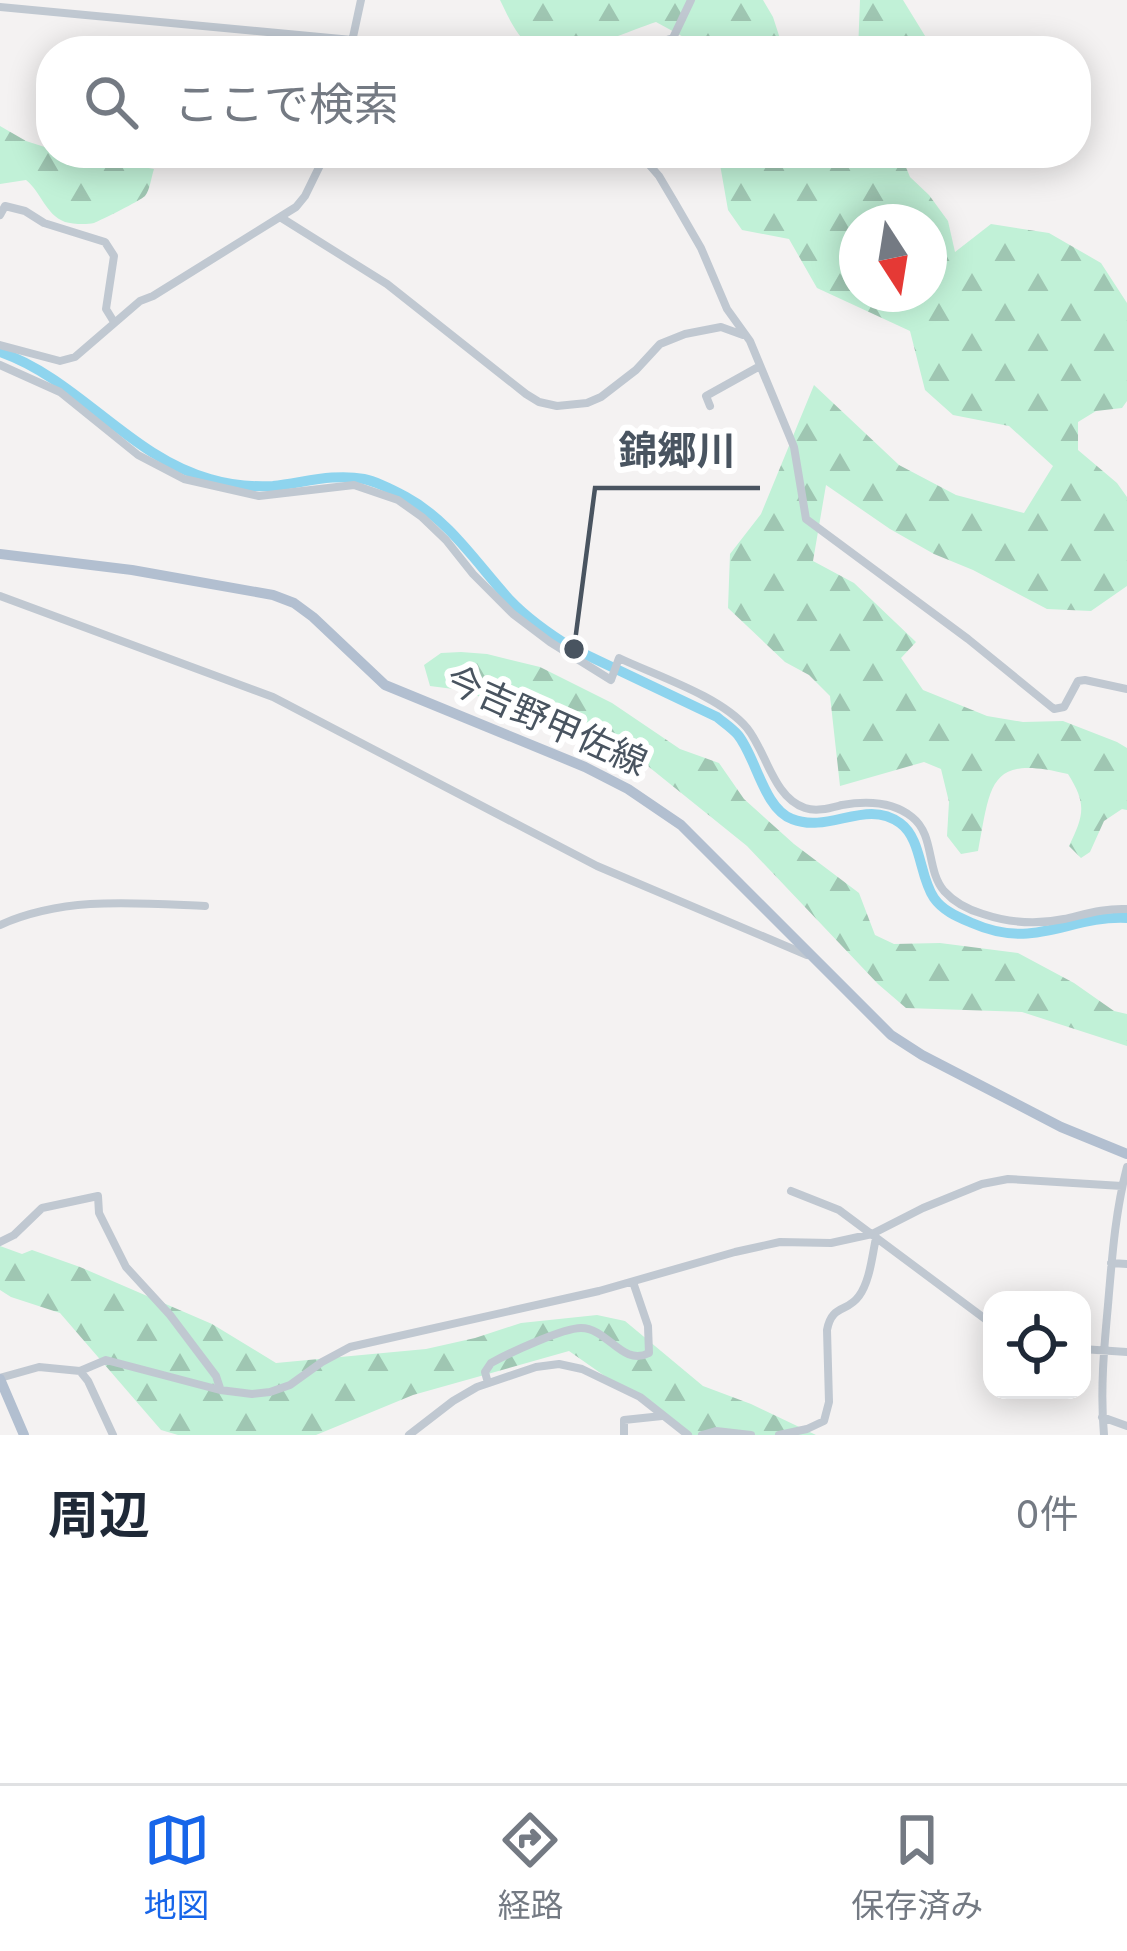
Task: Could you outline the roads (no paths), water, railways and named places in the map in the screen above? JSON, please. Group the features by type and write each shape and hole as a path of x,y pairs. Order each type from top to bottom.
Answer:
{"main road":[{"name":"今吉野甲佐線","path":"0,554 132,570 294,603 385,686 585,767 655,806 681,825 891,1035 1080,1136 1127,1154"},
{"path":"0,1378 24,1435"}],"street":[{"path":"353,36 361,0"},
{"path":"674,36 691,0"},
{"path":"0,7 268,36"},
{"path":"0,345 60,361 83,351 140,301 296,207 319,168"},
{"path":"652,168 709,264 727,309 760,366 794,447 803,515 812,525 968,639 1054,709 1064,707 1078,681 1127,689"},
{"path":"0,215 5,206 25,211 44,223 105,242 114,256 106,309 114,322"},
{"path":"280,217 387,284 539,402 556,406 601,397 636,370 652,350 685,334 721,327 745,335"},
{"path":"0,365 60,392 138,455 184,479 259,496 354,485 398,500 446,540 501,603 582,664 611,680 619,658 707,699 736,718 758,744 781,788 802,807 815,810 878,803 910,816 921,826 943,890 976,912 1030,923 1103,908 1127,909"},
{"path":"710,406 706,396 760,366"},
{"path":"0,596 273,698 597,866 814,958"},
{"path":"0,925 59,906 205,905"},
{"path":"1104,1435 1111,1262 1127,1167"},
{"path":"0,1378 39,1367 80,1371 96,1362 120,1362 220,1390 270,1392 290,1385 350,1347 632,1282 780,1242 831,1243 874,1236 923,1208 982,1184 1008,1179 1122,1186"},
{"path":"791,1191 839,1210 983,1317"},
{"path":"0,1242 42,1208 98,1196 99,1213 127,1268 170,1315 216,1376 220,1390"},
{"path":"779,1435 824,1421 829,1402 829,1318 858,1299 874,1236"},
{"path":"1111,1262 1127,1264"},
{"path":"488,1383 485,1372 491,1363 578,1328 593,1330 632,1356 649,1353 651,1337 632,1282"},
{"path":"1091,1350 1127,1352"},
{"path":"409,1435 453,1401 488,1383 536,1367 571,1365 640,1397 688,1435"},
{"path":"80,1371 113,1435"},
{"path":"624,1435 624,1420 664,1416"},
{"path":"1102,1417 1127,1426"},
{"path":"703,1435 716,1431 751,1435"}],"waterway":[{"path":"0,352 54,380 154,454 210,479 265,486 352,477 406,497 449,530 509,599 548,632 731,728 782,813 806,822 874,814 900,823 912,838 934,898 956,916 1015,934 1127,918"}],"place":[{"name":"錦郷川","path":"574,649"}]}
